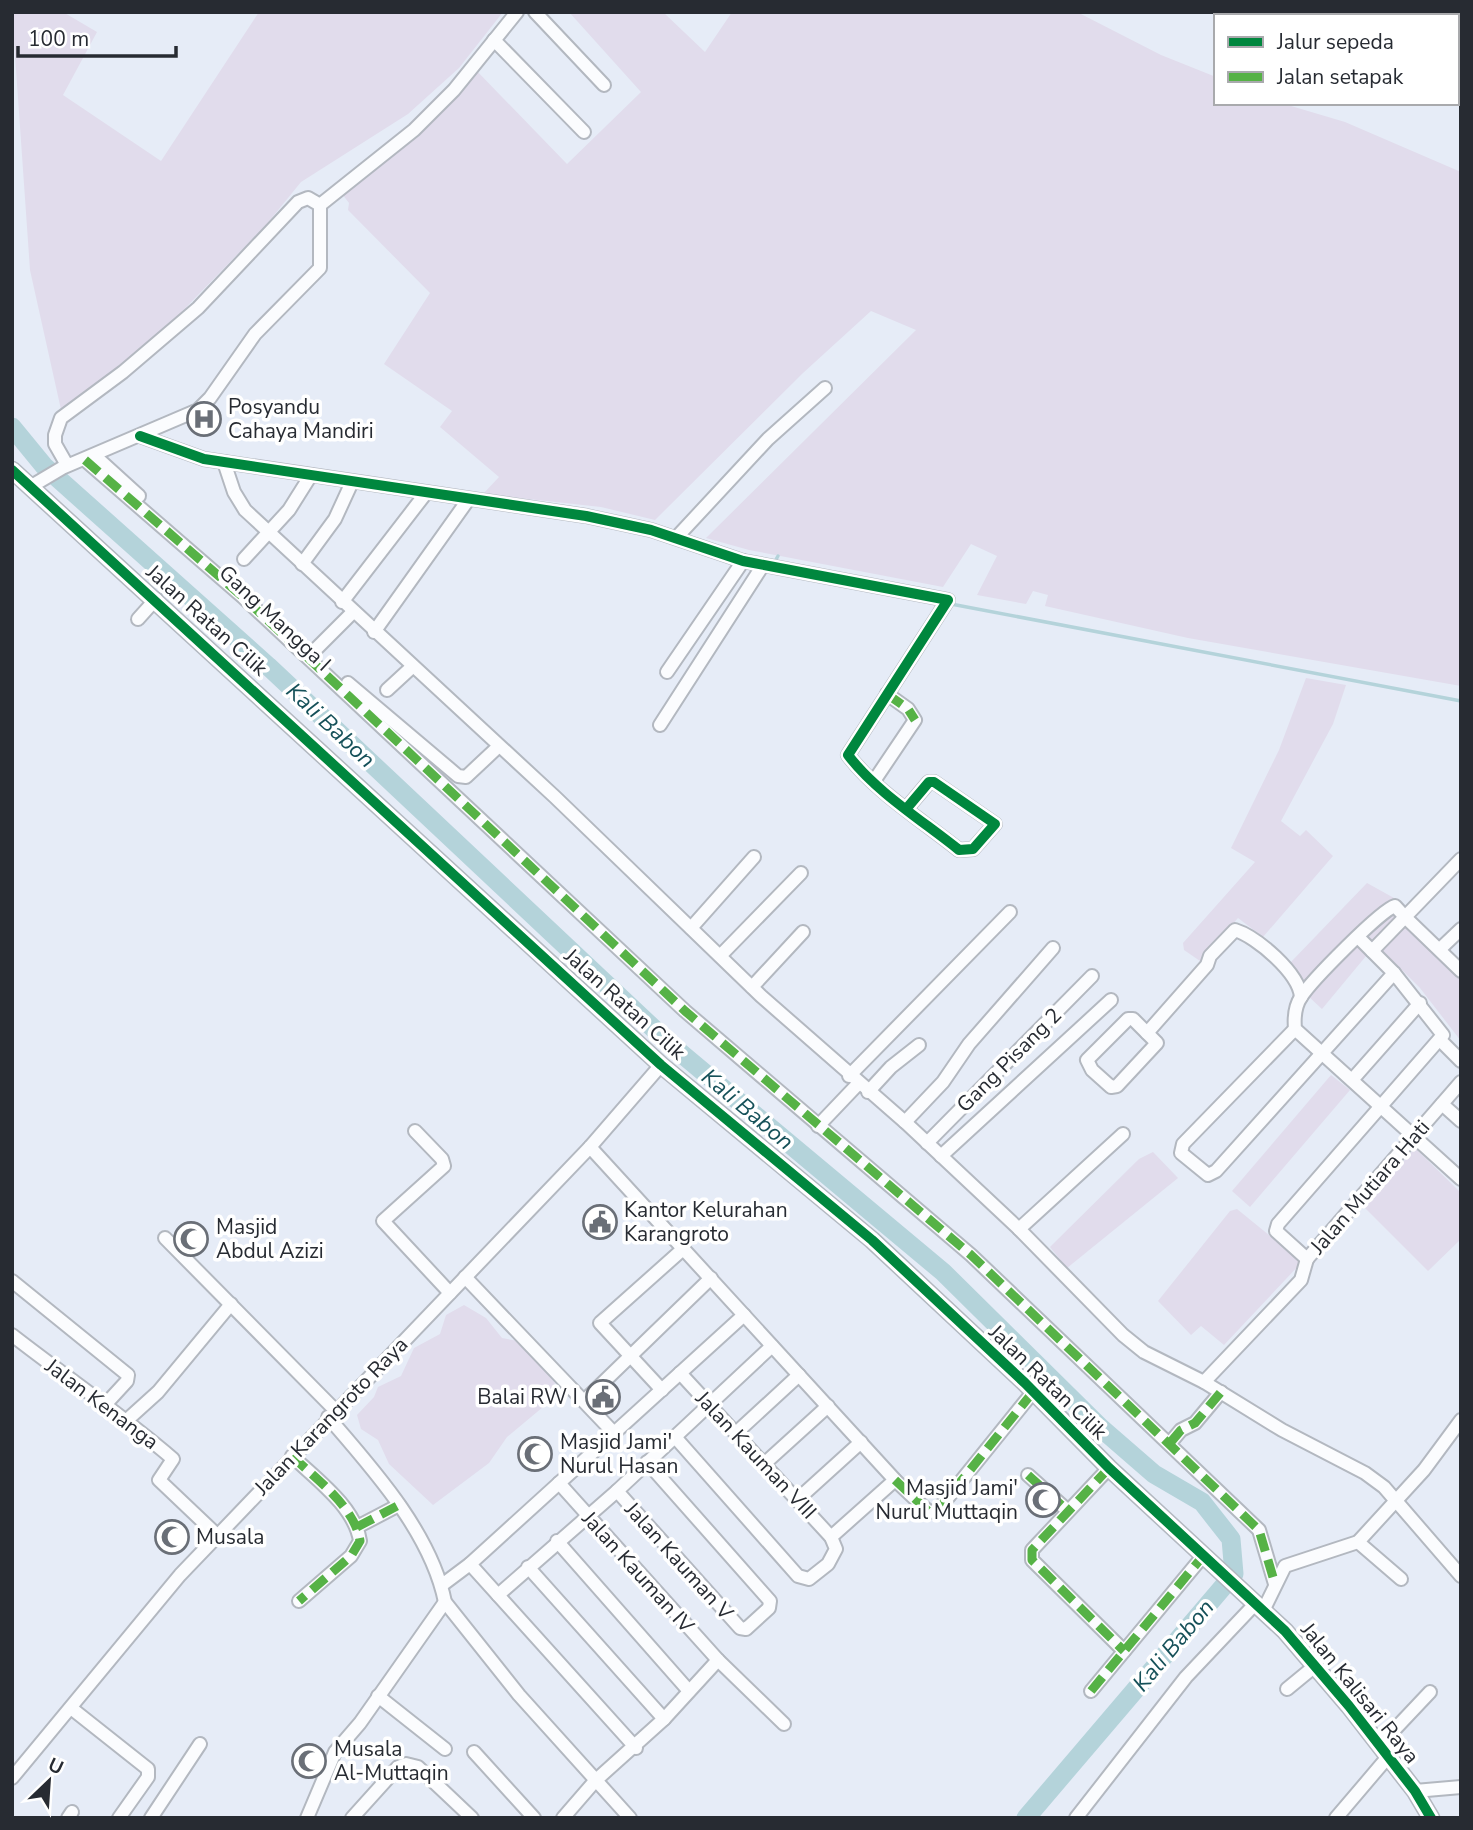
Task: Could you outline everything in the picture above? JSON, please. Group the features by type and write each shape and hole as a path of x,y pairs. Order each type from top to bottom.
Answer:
{"street":[{"path":"320,205 414,130 454,90 517,12"},
{"path":"535,12 604,85"},
{"path":"494,40 584,132"},
{"path":"64,466 55,444 61,418 123,372 198,308 298,202 308,198 320,205"},
{"path":"34,484 64,466 90,458 198,410 210,398 255,334 313,278 321,260 320,205"},
{"path":"681,531 768,439 825,388"},
{"path":"140,436 186,454 224,462 681,531 743,561 948,600 848,755 874,781 907,808 964,852 973,849 995,824 934,782 929,782 907,808"},
{"name":"Gang Mangga I","path":"90,458 310,655 458,776 466,777 499,746"},
{"path":"224,462 241,505 269,533 499,746 752,987 858,1084 905,1122 1020,1229 1123,1335 1144,1352 1204,1382 1282,1430 1366,1474 1384,1487 1460,1572"},
{"name":"Jalan Ratan Cilik","path":"12,470 34,484 147,609 662,1065 872,1240 1256,1605"},
{"path":"244,559 269,533 311,475"},
{"path":"302,564 335,519 352,482"},
{"path":"342,602 426,493"},
{"path":"374,632 468,500"},
{"path":"667,672 743,561"},
{"path":"660,725 770,566"},
{"path":"353,612 310,655 685,1011 971,1255 1170,1443 1259,1530 1275,1584"},
{"path":"387,690 412,667"},
{"path":"874,781 915,720 908,709 887,694"},
{"path":"691,928 754,857"},
{"path":"1372,951 1461,859"},
{"path":"720,956 800,873"},
{"path":"1461,971 1392,906 1358,937 1301,997 1294,1017 1295,1029 1461,1179"},
{"path":"818,1126 1010,912"},
{"path":"1440,949 1461,929"},
{"path":"1147,1033 1207,965 1210,956 1236,930 1292,973 1300,987 1301,997"},
{"path":"752,987 803,932"},
{"path":"1307,1259 1276,1228 1441,1041 1443,1032 1394,973 1358,937"},
{"path":"905,1122 943,1082 969,1044 1053,948"},
{"path":"1295,1029 1183,1144 1181,1153 1200,1171 1208,1175 1216,1171 1394,973"},
{"name":"Gang Pisang 2","path":"927,1143 1092,976"},
{"path":"941,1156 1111,1000"},
{"path":"1352,1080 1420,1003"},
{"path":"1128,1019 1133,1019 1147,1033 1156,1046 1117,1086 1108,1086 1088,1065 1088,1058 1128,1019"},
{"path":"1441,1041 1461,1061"},
{"path":"858,1084 891,1067 919,1045"},
{"name":"Jalan Karangroto Raya","path":"12,1778 180,1575 590,1147 662,1065"},
{"name":"Jalan Mutiara Hati","path":"1204,1382 1301,1280 1307,1259 1461,1082"},
{"path":"1442,1104 1461,1121"},
{"path":"415,1131 442,1159 444,1166 383,1220 450,1293"},
{"path":"1020,1229 1123,1135"},
{"path":"590,1147 860,1442 929,1512 937,1511 1033,1392"},
{"path":"165,1238 231,1304 332,1414 399,1505 442,1585 445,1602 519,1695 623,1815"},
{"path":"662,1390 600,1323 683,1249"},
{"path":"466,1278 614,1433"},
{"path":"584,1401 711,1279"},
{"path":"12,1281 128,1375 127,1381 104,1406"},
{"path":"127,1419 158,1392 231,1304"},
{"path":"442,1585 470,1564 744,1315"},
{"name":"Jalan Kenanga","path":"12,1335 104,1406 127,1419 173,1459 160,1477 160,1482 218,1536"},
{"path":"498,1595 617,1491 772,1346"},
{"name":"Jalan Kauman VIII","path":"680,1373 831,1537"},
{"path":"736,1433 799,1375"},
{"path":"1170,1443 1181,1430 1195,1423 1222,1392"},
{"path":"764,1464 828,1406"},
{"path":"1076,1818 1186,1677 1275,1584 1290,1562 1358,1542 1424,1470 1461,1420"},
{"path":"675,1437 798,1576 809,1578 828,1564 836,1549 831,1537 895,1479"},
{"path":"797,1500 860,1442"},
{"path":"292,1456 330,1493 357,1527 360,1541 357,1550 299,1601"},
{"name":"Jalan Kauman V","path":"617,1491 742,1630 771,1605 647,1462"},
{"path":"1109,1468 1032,1550 1032,1560 1125,1651"},
{"path":"1028,1475 1068,1511"},
{"name":"Jalan Kauman IV","path":"559,1483 718,1660 783,1724"},
{"path":"357,1527 399,1505"},
{"path":"558,1541 689,1691"},
{"path":"1358,1542 1401,1580"},
{"path":"1091,1691 1208,1560"},
{"path":"470,1564 636,1748"},
{"path":"528,1567 664,1719"},
{"path":"307,1818 335,1752 445,1602"},
{"name":"Jalan Kalisari Raya","path":"1256,1605 1285,1631 1315,1666 1415,1791 1431,1818"},
{"path":"563,1818 596,1781 636,1748 718,1660"},
{"path":"1287,1689 1315,1666"},
{"path":"1336,1818 1430,1692"},
{"path":"378,1696 444,1749"},
{"path":"71,1708 148,1769 148,1777 119,1818"},
{"path":"151,1818 200,1745"},
{"path":"474,1752 534,1818"},
{"path":"352,1818 398,1767 405,1763 418,1768 472,1818"},
{"path":"1415,1791 1461,1787"}],"shaded area":[{"path":"12,12 63,12 97,32 63,95 161,161 259,12 503,12 459,68 408,114 301,182 266,225 164,330 62,414 30,270"},
{"path":"569,12 663,12 705,52 732,12 1077,12 1161,55 1214,76 1214,105 1288,105 1345,122 1461,172 1461,686 1188,638 1045,606 1048,595 1033,591 1026,604 977,595 997,556 971,544 943,587 749,550 706,538 916,330 871,311 803,373 655,520 601,507 483,494 499,477 440,427 452,411 384,364 430,293 348,210 349,203 339,190 414,130 473,67 567,164 641,92"},
{"path":"1306,678 1346,685 1333,724 1281,821 1300,836 1306,830 1333,856 1263,937 1238,918 1200,961 1184,950 1183,943 1255,862 1231,848 1279,750"},
{"path":"1367,883 1394,898 1404,917 1461,976 1461,1041 1420,988 1376,944 1322,1009 1307,995 1291,962"},
{"path":"1331,1075 1350,1090 1250,1207 1232,1191"},
{"path":"1415,1148 1461,1193 1461,1239 1428,1271 1364,1207"},
{"path":"1153,1152 1178,1178 1067,1268 1050,1247 1139,1159"},
{"path":"1237,1209 1302,1262 1224,1345 1201,1326 1191,1335 1158,1301 1230,1211"},
{"path":"464,1305 486,1318 502,1338 518,1341 555,1383 549,1402 507,1437 489,1463 433,1505 389,1464 378,1440 361,1429 357,1415 374,1397 378,1387 401,1376 414,1348 440,1334 446,1315"}],"waterway":[{"name":"Kali Babon","path":"12,427 44,466 268,666 670,1044 943,1272 1101,1428 1154,1474 1202,1502 1231,1539 1234,1574 1026,1818"},
{"path":"774,563 778,556"},
{"path":"951,604 1461,701"}],"marked path":[{"path":"85,460 243,597 685,1011 971,1255 1259,1530 1275,1584"},
{"path":"887,694 908,709 915,720"},
{"path":"895,1480 929,1512 937,1511 1033,1392"},
{"path":"1170,1443 1181,1430 1195,1423 1221,1392"},
{"path":"292,1456 343,1505 357,1529 360,1541 351,1556 299,1601"},
{"path":"1109,1468 1032,1550 1032,1560 1124,1651"},
{"path":"1028,1475 1068,1511"},
{"path":"357,1527 399,1505"},
{"path":"1091,1691 1203,1556"}],"cycle path":[{"path":"140,436 204,459 586,516 651,530 743,561 948,600 848,755 886,794 959,850 973,849 995,824 934,782 929,782 907,808"},
{"path":"12,470 661,1065 872,1240 1025,1383 1109,1468 1285,1631 1349,1706 1415,1791 1431,1818"}],"place":[{"name":"Posyandu Cahaya Mandiri","path":"204,419"},
{"name":"Kantor Kelurahan Karangroto","path":"600,1222"},
{"name":"Masjid Abdul Azizi","path":"191,1239"},
{"name":"Balai RW I","path":"603,1397"},
{"name":"Masjid Jami' Nurul Hasan","path":"535,1454"},
{"name":"Masjid Jami' Nurul Muttaqin","path":"1043,1500"},
{"name":"Musala","path":"172,1537"},
{"name":"Musala Al-Muttaqin","path":"309,1761"}]}
